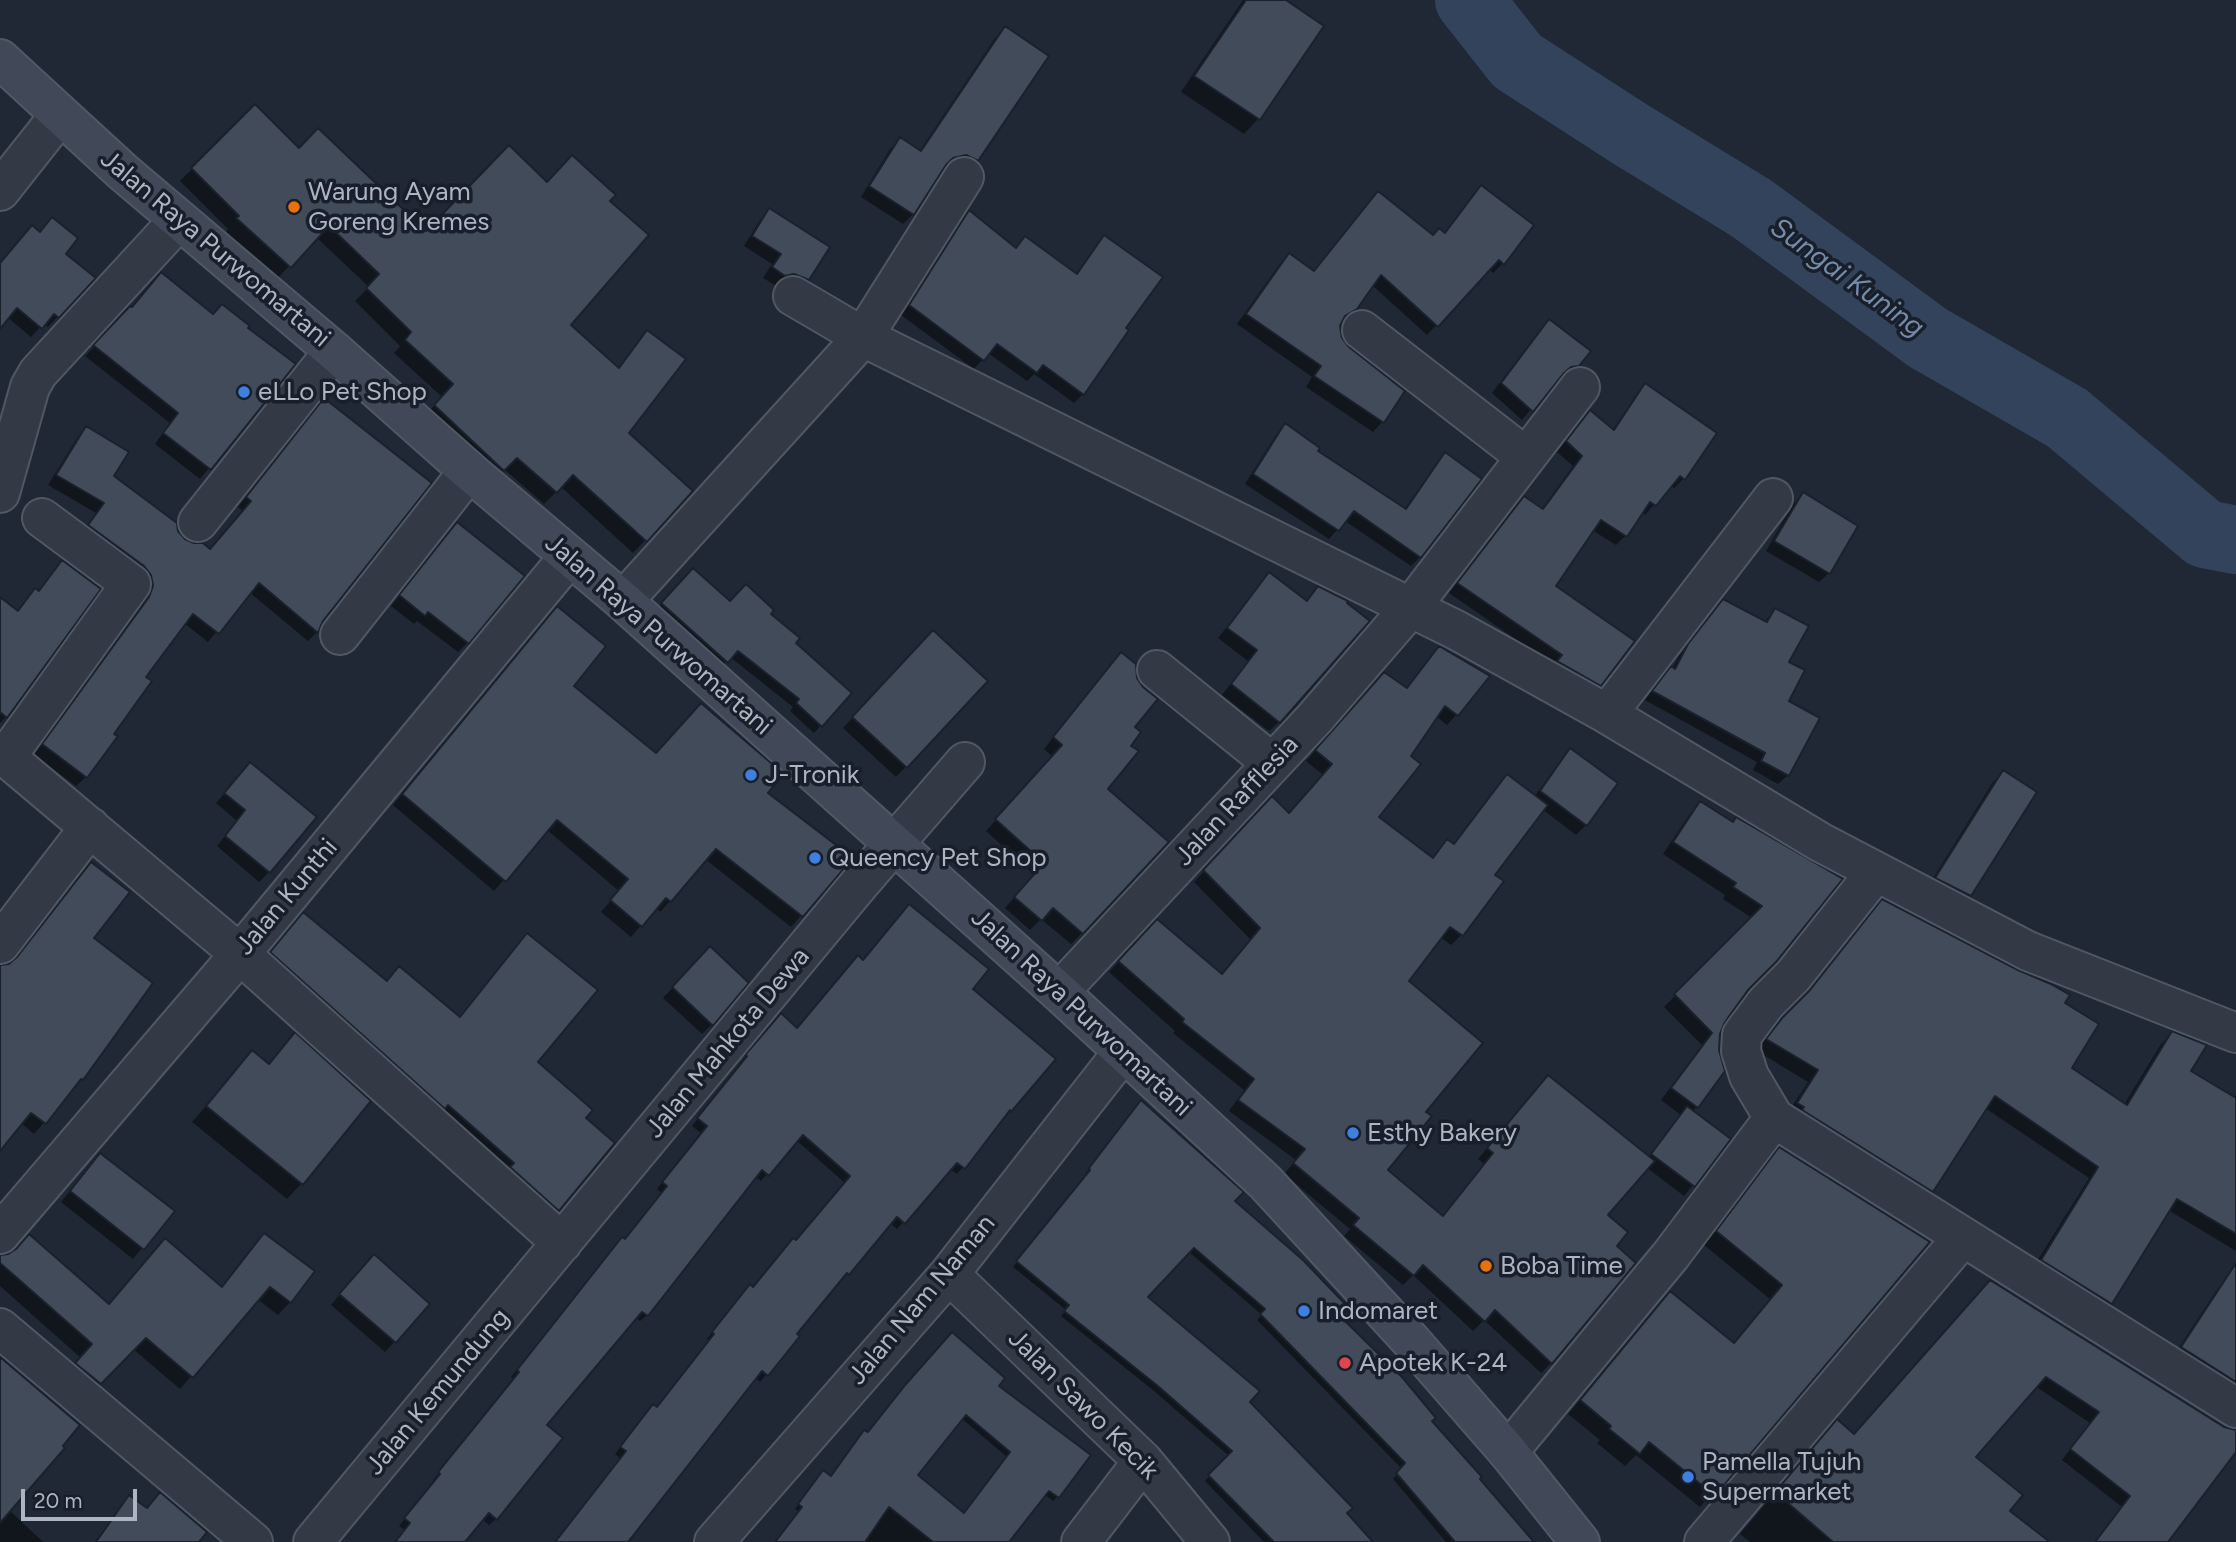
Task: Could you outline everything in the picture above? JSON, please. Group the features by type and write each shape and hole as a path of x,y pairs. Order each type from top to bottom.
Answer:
{"street":[{"name":"Jalan Raya Purwomartani","path":"0,59 179,220 623,601 1059,992 1265,1182 1508,1452 1580,1542"},
{"path":"0,191 60,115"},
{"path":"623,601 863,337 964,177"},
{"path":"0,493 30,387 37,373 179,220"},
{"path":"793,296 863,337 1457,630 1607,714 1876,873 2028,951 2236,1033"},
{"path":"1362,330 1526,457"},
{"path":"198,522 334,351"},
{"name":"Jalan Rafflesia","path":"1059,992 1314,719 1411,607 1580,387"},
{"path":"340,635 469,471"},
{"path":"1607,714 1773,498"},
{"path":"42,518 131,584 3,754 240,954 562,1243"},
{"name":"Jalan Kunthi","path":"0,1234 240,954 569,557"},
{"path":"1157,670 1272,763"},
{"name":"Jalan Mahkota Dewa","path":"562,1243 893,843 965,762"},
{"path":"0,944 90,827"},
{"path":"1876,873 1742,1035 1741,1051 1748,1076 1774,1118 2236,1408"},
{"name":"Jalan Nam Naman","path":"714,1542 949,1274 1122,1052"},
{"path":"1508,1452 1671,1255 1774,1118"},
{"path":"1704,1542 1963,1237"},
{"name":"Jalan Kemundung","path":"313,1542 562,1243"},
{"name":"Jalan Sawo Kecik","path":"949,1274 1143,1461 1210,1542"},
{"path":"0,1328 253,1542"},
{"path":"1081,1542 1143,1461"}],"building":[{"path":"1246,0 1286,0 1324,26 1260,120 1194,76"},
{"path":"1005,26 1049,56 978,161 966,155 953,158 914,215 869,186 900,137 921,151"},
{"path":"255,104 299,148 318,128 426,231 509,145 547,182 572,155 616,195 610,201 649,235 571,325 619,368 647,330 686,359 629,433 693,491 647,542 573,475 557,493 517,458 504,471 434,405 453,384 405,340 411,332 366,288 379,274 329,226 291,268 236,218 239,216 191,168"},
{"path":"1481,185 1534,225 1504,265 1499,260 1438,327 1381,275 1357,309 1345,316 1340,326 1342,338 1349,347 1405,391 1384,423 1314,376 1321,366 1246,314 1289,253 1314,271 1378,191 1433,235 1439,228 1445,233"},
{"path":"769,208 830,247 809,280 794,274 785,276 772,267 781,254 752,236"},
{"path":"969,210 1016,248 1025,236 1077,274 1104,235 1163,277 1126,328 1129,330 1084,395 1043,365 1037,373 997,344 984,361 909,305"},
{"path":"52,217 78,238 66,254 96,278 59,318 54,314 42,329 17,308 0,329 0,263 32,225 40,232"},
{"path":"161,272 213,314 222,304 250,326 248,328 296,364 211,470 163,433 178,413 93,345 130,306 132,307"},
{"path":"1549,319 1591,351 1579,366 1571,367 1563,374 1533,412 1501,383"},
{"path":"1645,383 1717,433 1685,480 1680,476 1656,506 1650,502 1627,537 1601,520 1556,586 1635,641 1601,686 1557,661 1562,655 1457,583 1524,496 1543,509 1582,456 1566,441 1590,410 1614,430"},
{"path":"324,398 432,483 323,621 318,633 259,583 219,634 193,614 146,677 152,681 114,734 118,736 87,778 42,744 149,597 153,586 151,575 144,566 88,525 104,503 56,475 86,426 129,452 114,476 177,523 178,531 185,539 203,543 210,549 251,501 246,497"},
{"path":"1285,423 1320,448 1318,451 1406,509 1445,452 1482,479 1421,558 1354,511 1339,531 1253,474"},
{"path":"1803,492 1858,526 1830,574 1774,541"},
{"path":"457,522 525,576 469,644 428,612 425,616 399,595"},
{"path":"62,560 101,589 7,718 0,712 0,597 18,611 35,588 39,591"},
{"path":"693,568 730,601 746,584 774,610 771,614 800,638 796,643 852,693 822,727 796,703 799,699 738,651 728,663 661,603"},
{"path":"1269,572 1307,601 1318,586 1348,601 1347,603 1370,621 1280,723 1231,684 1257,650 1227,628"},
{"path":"1723,599 1767,622 1775,608 1809,626 1789,662 1805,670 1789,701 1820,718 1789,776 1761,761 1765,753 1652,691 1671,666 1675,669 1688,644"},
{"path":"557,606 606,646 574,686 656,753 701,703 784,774 768,793 853,858 803,917 716,849 671,902 666,898 642,927 610,900 628,879 557,820 506,882 402,794"},
{"path":"933,630 988,681 907,768 852,717"},
{"path":"1439,646 1490,676 1458,716 1445,706 1411,756 1421,764 1379,817 1433,858 1447,839 1454,844 1507,774 1548,805 1495,875 1504,881 1463,936 1450,927 1409,981 1483,1043 1426,1112 1432,1116 1388,1170 1443,1216 1493,1153 1487,1148 1548,1075 1655,1161 1608,1215 1628,1232 1617,1246 1636,1263 1552,1364 1495,1310 1485,1322 1423,1265 1414,1276 1353,1225 1359,1218 1293,1163 1305,1149 1238,1100 1254,1079 1182,1022 1184,1019 1118,961 1157,919 1222,974 1260,928 1203,870 1272,796 1289,813 1332,764 1315,750 1384,672 1407,688"},
{"path":"1121,652 1136,664 1137,678 1143,687 1158,699 1135,727 1141,732 1131,746 1139,751 1108,789 1169,842 1083,934 1053,908 1042,921 1014,897 1044,863 995,819 1062,745 1053,737"},
{"path":"1570,748 1618,783 1587,826 1540,791"},
{"path":"250,762 317,817 270,873 225,836 245,810 224,793"},
{"path":"2003,770 2037,792 1971,896 1935,878"},
{"path":"1700,801 1733,822 1736,817 1843,879 1777,961 1748,990 1725,1022 1720,1034 1719,1050 1725,1071 1698,1108 1671,1088 1712,1033 1674,994 1762,906 1733,887 1736,883 1673,842"},
{"path":"91,862 130,892 94,938 153,983 83,1080 81,1079 46,1124 31,1113 0,1151 0,965 9,964 17,957"},
{"path":"1882,899 2070,995 2065,1003 2099,1024 2072,1068 2127,1105 2172,1031 2207,1045 2191,1071 2236,1098 2236,1234 2177,1199 2112,1304 2041,1260 2098,1167 1995,1096 1933,1192 1802,1110 1804,1107 1797,1103 1818,1070 1766,1039 1810,990"},
{"path":"909,904 989,969 973,989 1056,1059 1011,1112 1010,1110 965,1169 957,1163 905,1224 897,1217 849,1275 847,1273 797,1334 800,1336 768,1376 762,1371 628,1542 555,1542 626,1451 620,1447 653,1404 657,1407 750,1284 753,1287 793,1238 796,1240 850,1176 803,1135 769,1176 762,1170 648,1316 642,1312 547,1425 563,1438 497,1520 489,1513 465,1542 395,1542 410,1523 404,1518 440,1474 438,1472 519,1372 517,1370 622,1237 625,1239 667,1186 662,1182 707,1126 697,1118 747,1056 745,1055 781,1013 797,1028 858,955 863,960"},
{"path":"303,912 387,981 399,966 460,1017 527,933 598,990 538,1062 593,1110 586,1118 615,1143 559,1211 510,1167 514,1163 448,1105 445,1109 270,952"},
{"path":"710,946 749,983 713,1026 672,987"},
{"path":"295,1032 371,1101 303,1185 206,1106 252,1050 269,1064"},
{"path":"1141,1100 1244,1192 1235,1201 1303,1260 1348,1307 1340,1316 1402,1377 1436,1418 1432,1421 1482,1477 1480,1479 1534,1542 1455,1542 1396,1473 1405,1463 1260,1314 1265,1309 1194,1248 1148,1297 1260,1391 1250,1402 1353,1508 1347,1513 1373,1542 1274,1542 1208,1475 1232,1451 1159,1387 1064,1311 1069,1305 1016,1261 1090,1170"},
{"path":"1687,1106 1731,1139 1695,1187 1651,1154"},
{"path":"1779,1147 1930,1242 1715,1496 1649,1442 1640,1454 1609,1429 1611,1426 1580,1400 1670,1291 1734,1343 1782,1285 1716,1231"},
{"path":"100,1153 175,1211 144,1250 70,1191"},
{"path":"264,1233 315,1271 291,1303 270,1287 193,1378 146,1338 101,1384 75,1363 92,1344 0,1263 0,1255 16,1249 29,1234 109,1304 165,1238 222,1287"},
{"path":"374,1254 430,1304 396,1343 339,1294"},
{"path":"2236,1263 2236,1382 2181,1347"},
{"path":"1990,1280 2224,1427 2236,1430 2236,1452 2168,1542 2095,1542 2130,1496 2070,1449 2099,1412 2046,1377 1976,1457 2023,1495 2010,1511 2050,1542 1833,1542 1775,1492 1837,1419 1854,1434"},
{"path":"952,1332 1005,1378 999,1386 1091,1455 1059,1498 1049,1491 1009,1542 933,1542 889,1507 865,1542 775,1542 802,1507 798,1504 823,1470 831,1476 864,1430 868,1432","holes":["966,1415 1010,1452 964,1513 918,1475"]},
{"path":"0,1357 80,1425 63,1446 65,1448 0,1523"},
{"path":"160,1492 207,1532 199,1542 96,1542 129,1495 147,1508"}],"waterway":[{"name":"Sungai Kuning","path":"1469,0 1517,61 1751,208 1928,338 2067,418 2205,534 2236,540"}],"place":[{"name":"Warung Ayam Goreng Kremes","path":"294,207"},
{"name":"eLLo Pet Shop","path":"244,392"},
{"name":"J-Tronik","path":"751,775"},
{"name":"Queency Pet Shop","path":"815,858"},
{"name":"Esthy Bakery","path":"1353,1133"},
{"name":"Boba Time","path":"1486,1266"},
{"name":"Indomaret","path":"1304,1311"},
{"name":"Apotek K-24","path":"1345,1363"},
{"name":"Pamella Tujuh Supermarket","path":"1688,1477"}]}
